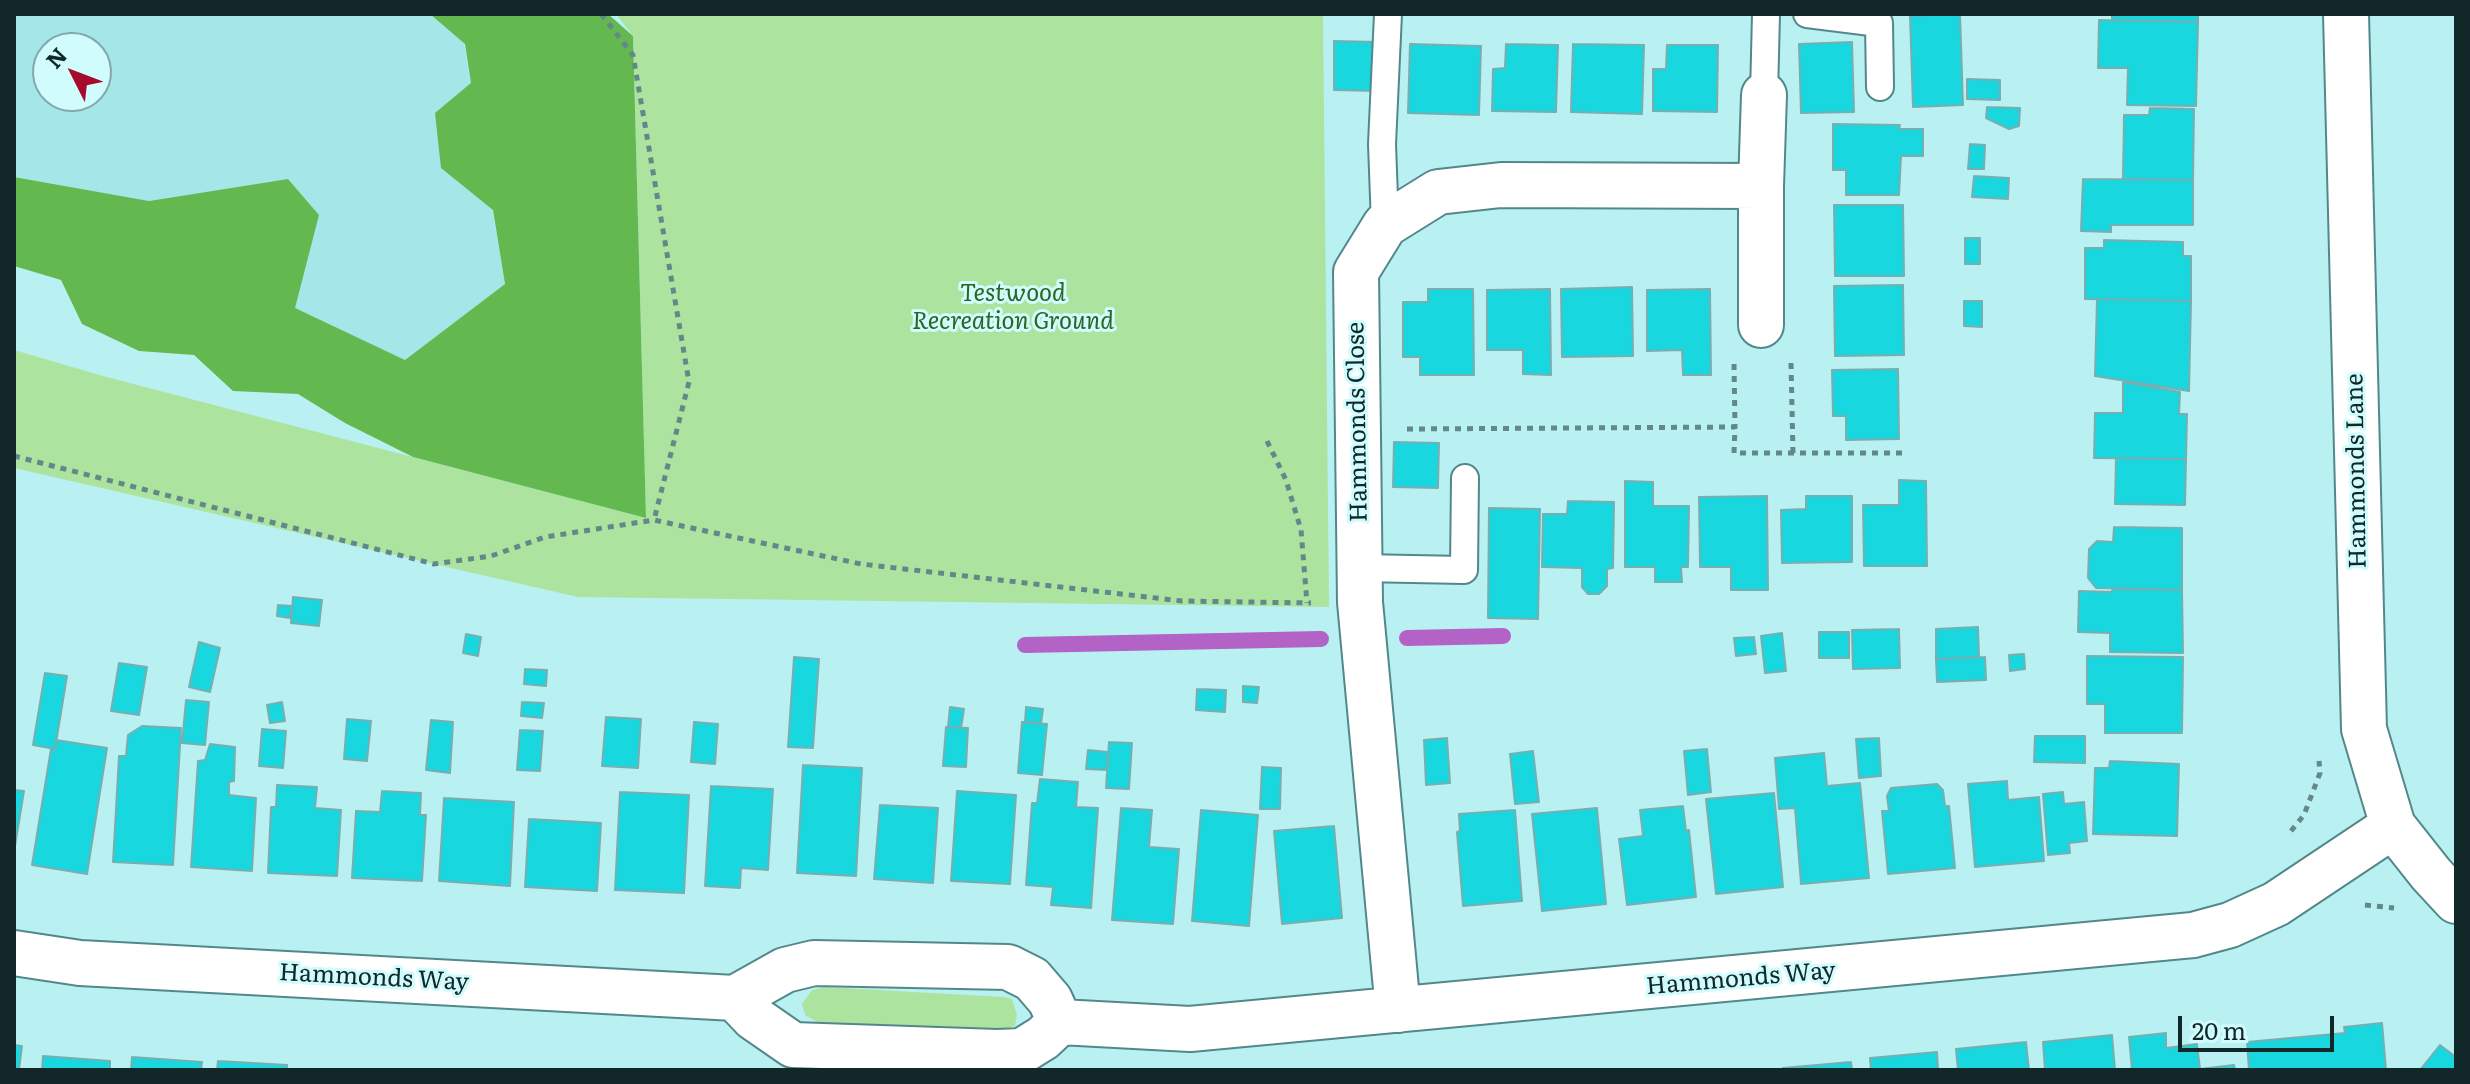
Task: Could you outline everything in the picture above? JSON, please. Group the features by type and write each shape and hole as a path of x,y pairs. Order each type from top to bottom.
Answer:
{"street":[{"name":"Hammonds Lane","path":"2346,14 2364,729 2393,826 2456,901"},
{"path":"1761,325 1764,95"},
{"name":"Hammonds Close","path":"1398,1010 1360,585 1356,272 1385,225 1438,192 1501,185 1761,186"},
{"name":"Hammonds Way","path":"1060,1022 1190,1029 2193,935 2230,925 2276,904 2393,826"},
{"name":"Hammonds Way","path":"14,953 80,963 735,998"},
{"path":"814,963 1008,967 1032,979 1050,1000 1060,1022 1043,1038 1022,1051 793,1045 754,1018 735,998 758,982 785,970 814,963"}],"lane":[{"path":"1385,225 1382,144 1388,14"},
{"path":"1764,95 1766,14"},
{"path":"1807,14 1879,23 1880,87"},
{"path":"1360,585 1464,570 1465,478"}],"path":[{"path":"601,14 633,55 689,382 654,520"},
{"path":"1358,429 1735,427 1734,453 1907,453"},
{"path":"1267,441 1286,480 1301,530 1307,603"},
{"path":"14,456 434,564 491,556 545,537 654,520 861,564 1182,601 1307,603 1360,585"},
{"path":"2286,838 2304,815 2320,773 2318,746"}],"shaded area":[{"path":"14,14 459,14 505,284 405,360 294,308 318,215 288,179 149,201 14,177"}],"green space":[{"path":"430,14 608,14 633,36 646,518 413,457 345,423 298,394 233,391 194,355 139,351 82,324 61,280 14,266 14,177 149,201 288,179 319,215 295,308 405,360 505,284 493,210 441,168 435,113 471,83 465,44"},
{"name":"Testwood Recreation Ground","path":"616,14 1323,14 1329,607 578,597 14,468 14,350 646,518 633,36"},
{"path":"824,987 1004,997 1012,999 1017,1015 1015,1026 999,1032 821,1024 805,1015 802,1004 812,990"}],"building":[{"path":"1960,14 1963,105 1913,107 1910,16"},
{"path":"2112,14 2198,14 2198,22 2112,20"},
{"path":"2099,20 2198,22 2196,106 2127,105 2128,68 2098,68"},
{"path":"1334,41 1377,42 1377,91 1334,90"},
{"path":"1852,42 1854,112 1801,113 1799,44"},
{"path":"1410,44 1481,46 1479,115 1408,113"},
{"path":"1506,44 1558,45 1556,112 1492,111 1493,69 1505,68"},
{"path":"1573,44 1644,45 1642,114 1571,112"},
{"path":"1667,45 1718,45 1717,112 1653,111 1653,69 1666,69"},
{"path":"1967,79 2000,80 2000,100 1967,99"},
{"path":"1987,107 2020,108 2019,126 2009,129 1986,118"},
{"path":"2150,108 2194,109 2193,180 2123,179 2124,115 2149,115"},
{"path":"1833,124 1900,125 1899,129 1923,129 1923,156 1901,156 1899,195 1846,195 1846,170 1833,170"},
{"path":"1970,144 1985,145 1984,169 1968,169"},
{"path":"1974,176 2009,178 2008,199 1972,197"},
{"path":"2083,179 2193,180 2193,225 2111,225 2111,232 2081,231"},
{"path":"1834,205 1903,205 1904,276 1835,276"},
{"path":"1965,238 1980,238 1980,264 1965,264"},
{"path":"2104,240 2183,242 2183,256 2191,256 2191,301 2085,299 2085,248 2104,248"},
{"path":"1903,285 1904,355 1835,356 1834,286"},
{"path":"1632,287 1633,356 1562,357 1561,289"},
{"path":"1428,289 1473,289 1474,375 1420,375 1420,357 1403,357 1403,302 1428,302"},
{"path":"1550,289 1551,375 1523,374 1523,350 1487,350 1487,290"},
{"path":"1710,289 1711,375 1683,375 1682,350 1647,351 1647,290"},
{"path":"2097,299 2191,301 2189,391 2095,376"},
{"path":"1964,301 1982,301 1982,327 1964,326"},
{"path":"1898,369 1899,439 1846,440 1846,416 1833,416 1832,370"},
{"path":"2123,382 2180,392 2179,414 2187,414 2186,459 2094,458 2095,413 2123,413"},
{"path":"1394,442 1439,443 1438,488 1393,487"},
{"path":"2116,458 2186,459 2185,505 2115,504"},
{"path":"1899,480 1926,481 1927,566 1864,566 1863,505 1899,505"},
{"path":"1625,481 1653,482 1653,506 1689,506 1688,567 1681,567 1682,582 1655,582 1655,567 1625,567"},
{"path":"1767,496 1768,590 1731,590 1731,567 1700,567 1699,497"},
{"path":"1806,496 1852,496 1852,562 1782,563 1781,510 1806,509"},
{"path":"1568,501 1614,502 1613,568 1607,569 1607,586 1599,594 1588,594 1582,587 1582,568 1542,567 1543,514 1567,514"},
{"path":"1489,508 1540,509 1538,619 1488,618"},
{"path":"2114,527 2182,528 2182,590 2096,588 2088,578 2089,549 2097,541 2113,542"},
{"path":"2112,589 2182,590 2183,653 2110,652 2110,633 2078,632 2079,591 2112,592"},
{"path":"293,597 322,600 319,626 291,623"},
{"path":"278,605 292,606 290,618 277,616"},
{"path":"1978,627 1979,657 1936,659 1936,629"},
{"path":"1899,629 1900,668 1853,669 1852,630"},
{"path":"1819,632 1849,632 1849,658 1819,658"},
{"path":"1782,633 1786,671 1765,673 1761,636"},
{"path":"466,634 481,637 478,656 463,653"},
{"path":"1754,637 1756,654 1736,656 1734,638"},
{"path":"199,642 220,648 210,692 189,687"},
{"path":"2024,654 2025,669 2010,671 2009,655"},
{"path":"2087,656 2183,657 2182,733 2105,733 2105,704 2087,704"},
{"path":"794,657 819,659 813,748 788,747"},
{"path":"1985,657 1986,680 1937,682 1936,659"},
{"path":"119,663 147,667 139,715 111,711"},
{"path":"525,669 547,670 546,686 524,684"},
{"path":"45,673 67,676 55,749 33,745"},
{"path":"1243,686 1259,687 1257,703 1243,702"},
{"path":"1197,689 1226,690 1225,712 1196,710"},
{"path":"186,700 209,702 205,745 182,743"},
{"path":"282,702 285,721 270,723 267,705"},
{"path":"522,702 544,703 542,718 521,716"},
{"path":"950,707 964,709 961,728 948,727"},
{"path":"1026,707 1043,709 1041,723 1025,722"},
{"path":"606,717 641,719 638,768 602,766"},
{"path":"347,719 371,721 367,761 344,759"},
{"path":"431,720 453,722 450,773 426,770"},
{"path":"694,722 718,724 715,764 691,762"},
{"path":"1022,722 1047,724 1042,775 1018,773"},
{"path":"142,726 181,728 173,865 113,862 119,756 126,756 128,735"},
{"path":"946,727 968,728 966,767 943,766"},
{"path":"262,729 286,731 283,768 259,766"},
{"path":"520,730 543,731 540,771 517,770"},
{"path":"2035,736 2085,736 2085,763 2034,762"},
{"path":"1447,738 1450,783 1426,785 1424,740"},
{"path":"1879,738 1881,776 1859,778 1856,739"},
{"path":"56,740 107,748 87,874 32,865 51,749 55,749"},
{"path":"1109,742 1132,743 1129,789 1106,788"},
{"path":"210,744 235,747 234,781 229,782 229,795 256,798 252,871 191,867 198,761 205,760"},
{"path":"1707,749 1711,792 1688,795 1684,751"},
{"path":"1088,750 1108,752 1107,770 1086,769"},
{"path":"1533,751 1539,802 1515,804 1510,754"},
{"path":"1824,753 1827,786 1860,783 1869,878 1801,884 1795,808 1779,809 1775,758"},
{"path":"2110,761 2179,764 2177,836 2093,834 2095,768 2109,768"},
{"path":"803,765 862,768 856,876 797,873"},
{"path":"1262,767 1281,768 1280,809 1260,809"},
{"path":"1040,779 1078,782 1076,807 1098,808 1091,908 1051,905 1053,887 1026,885 1032,803 1037,803"},
{"path":"2007,781 2008,800 2039,797 2044,861 1975,867 1968,784"},
{"path":"1937,784 1943,790 1945,806 1949,806 1955,868 1888,874 1882,811 1889,811 1887,796 1891,788"},
{"path":"277,785 317,787 315,808 341,810 337,876 268,873 271,807 276,807"},
{"path":"711,786 773,789 768,870 741,868 740,888 705,886"},
{"path":"14,790 24,791 14,852"},
{"path":"382,791 421,793 420,815 426,815 422,881 352,878 356,811 380,812"},
{"path":"957,791 1016,795 1010,884 951,881"},
{"path":"620,792 689,795 684,893 615,890"},
{"path":"2063,792 2064,804 2084,802 2087,841 2069,843 2070,853 2048,855 2043,794"},
{"path":"1774,793 1783,887 1716,894 1706,799"},
{"path":"444,798 514,802 510,886 439,881"},
{"path":"880,805 938,808 933,883 874,879"},
{"path":"1683,806 1686,831 1689,830 1696,897 1627,905 1619,839 1643,836 1640,810"},
{"path":"1121,808 1152,810 1149,847 1179,849 1173,924 1112,920"},
{"path":"1597,808 1606,904 1542,911 1532,814"},
{"path":"1201,810 1258,815 1249,926 1192,921"},
{"path":"1515,810 1522,901 1463,906 1457,832 1460,831 1459,814"},
{"path":"529,819 601,823 597,891 525,887"},
{"path":"1334,826 1342,918 1282,924 1274,831"},
{"path":"2382,1023 2386,1070 2249,1070 2247,1042 2345,1033 2344,1027"},
{"path":"2166,1033 2166,1048 2197,1044 2200,1069 2234,1065 2235,1070 2132,1070 2129,1037"},
{"path":"2112,1035 2115,1070 2045,1070 2043,1042"},
{"path":"2026,1042 2029,1070 1958,1070 1956,1049"},
{"path":"14,1045 22,1046 19,1070 14,1070"},
{"path":"2440,1045 2456,1057 2456,1070 2420,1070"},
{"path":"1937,1052 1938,1070 1871,1070 1870,1058"},
{"path":"43,1056 110,1061 110,1070 42,1070"},
{"path":"132,1057 202,1062 201,1070 131,1070"},
{"path":"218,1061 287,1065 287,1070 217,1070"},
{"path":"1851,1062 1852,1070 1783,1068"}],"waterway":[{"path":"1407,638 1503,636"},
{"path":"1025,645 1321,639"}]}
